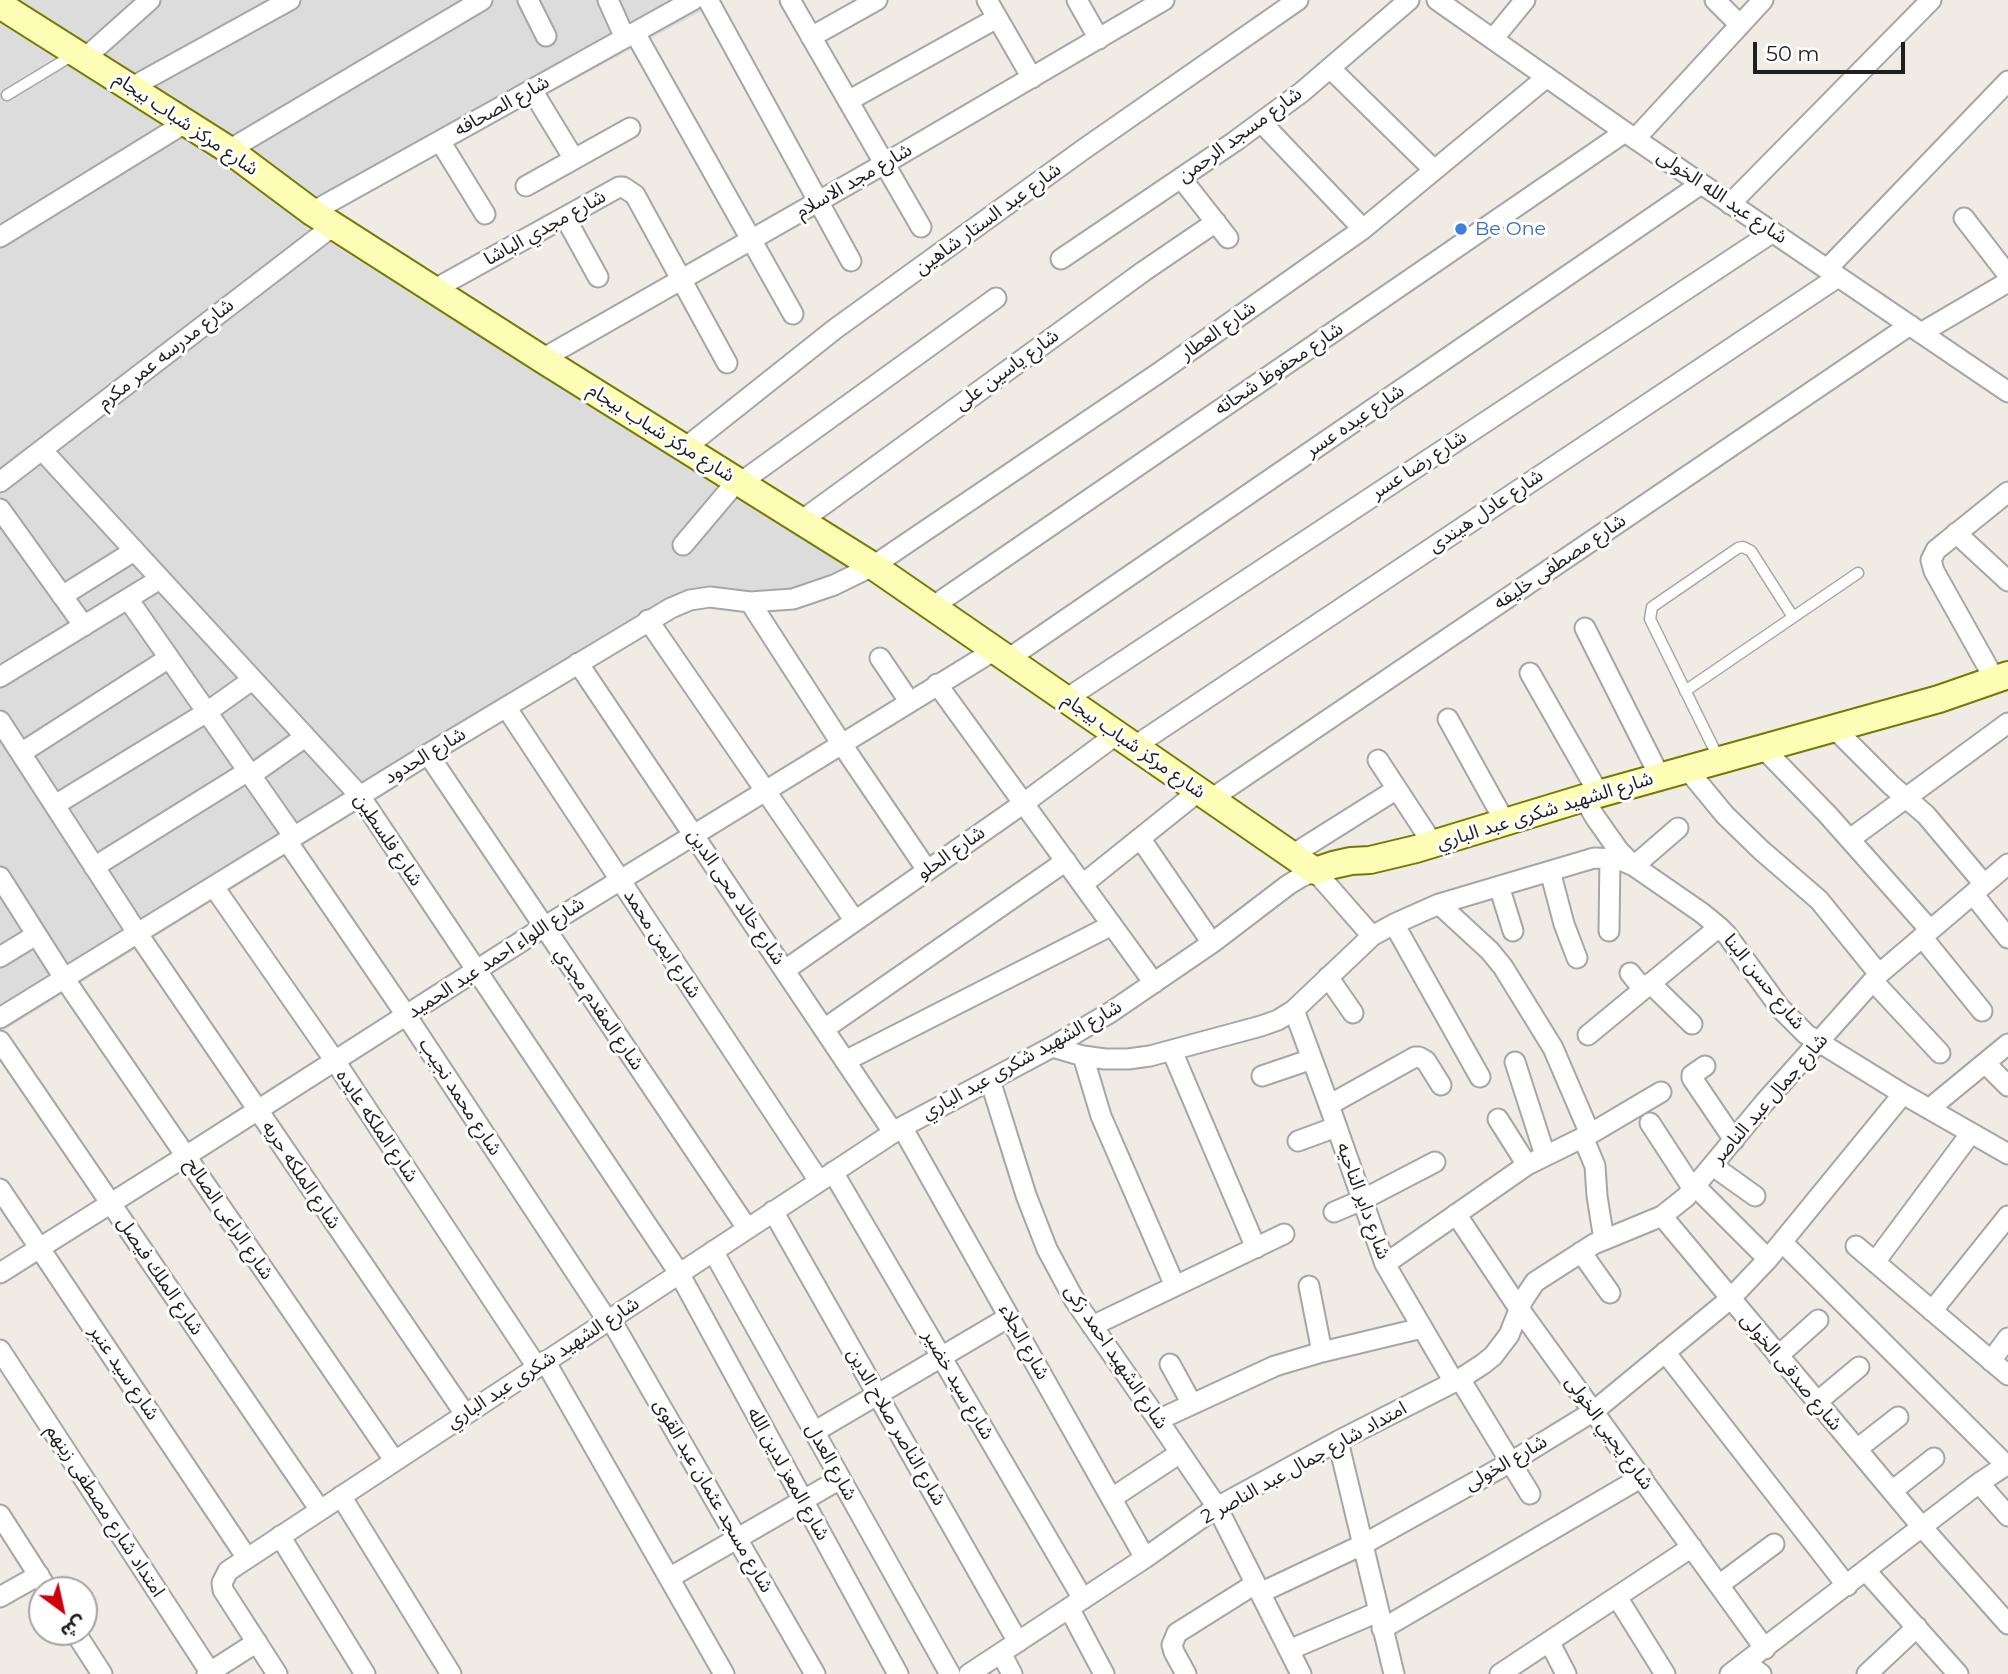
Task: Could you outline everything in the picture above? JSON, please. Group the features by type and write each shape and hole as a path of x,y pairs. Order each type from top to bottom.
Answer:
{"main road":[{"name":"شارع مركز شباب بيجام","path":"5,13 132,87 229,150 322,219 873,566 1315,871"},
{"name":"شارع الشهيد شكرى عبد الباري","path":"1315,871 1351,861 1393,856 1660,776 1939,699 2002,677"}],"street":[{"path":"81,56 149,0"},
{"path":"132,87 290,0"},
{"path":"229,150 482,0"},
{"path":"528,0 546,36"},
{"path":"608,0 793,314"},
{"name":"شارع الصحافه","path":"322,219 440,141 693,0"},
{"path":"708,0 851,261"},
{"path":"790,0 921,227"},
{"path":"811,37 877,0"},
{"path":"986,0 1032,78"},
{"path":"1077,0 1099,39"},
{"name":"شارع مجد الاسلام","path":"542,359 1164,0"},
{"name":"شارع عبد الستار شاهين","path":"685,448 835,329 1095,141 1298,0"},
{"name":"شارع مسجد الرحمن","path":"1061,259 1302,92 1409,0"},
{"name":"شارع عبد الله الخولى","path":"1437,0 1730,204 2008,392"},
{"path":"1493,39 1525,0"},
{"path":"1715,0 1740,25"},
{"name":"شارع محفوظ شحاته","path":"932,607 1630,135 1763,0"},
{"path":"1730,204 1931,0"},
{"path":"848,101 997,18"},
{"path":"1330,68 1434,170"},
{"name":"شارع العطار","path":"873,566 1160,372 1363,229 1547,77"},
{"name":"شارع عادل هيندى","path":"1126,740 1833,273 2008,81"},
{"path":"532,90 574,159"},
{"path":"0,237 185,122"},
{"path":"1261,122 1363,229"},
{"path":"526,186 630,128"},
{"path":"440,141 485,214"},
{"name":"شارع ياسين على","path":"801,520 1122,286 1222,230 1181,178"},
{"name":"شارع عبده عسر","path":"1001,654 1701,184"},
{"name":"شارع مجدي الباشا","path":"433,290 619,187 628,189 635,195 727,363"},
{"path":"565,217 598,277"},
{"path":"1964,218 2008,275"},
{"name":"شارع مدرسه عمر مكرم","path":"0,482 322,219"},
{"name":"شارع رضا عسر","path":"1066,699 1773,232"},
{"name":"شارع مصطفى خليفه","path":"1083,884 1140,838 1915,329 2008,282"},
{"path":"683,545 738,482 996,298"},
{"name":"شارع فلسطين","path":"42,450 360,796 679,1273"},
{"path":"2002,677 1931,566 1931,560 1936,550 2007,493"},
{"path":"0,509 84,626"},
{"path":"1956,533 2008,581"},
{"path":"62,596 134,551"},
{"name":"شارع الحدود","path":"0,1018 648,620 690,600 710,597 750,602 793,599 814,594 873,566"},
{"path":"3,668 84,626 160,579"},
{"name":"شارع محمد نجيب","path":"128,599 249,772 406,1016 609,1319"},
{"path":"750,602 927,870"},
{"path":"648,620 855,920"},
{"path":"1585,628 1660,776"},
{"name":"شارع اللواء احمد عبد الحميد","path":"0,1273 544,927 841,743 937,684 1001,654"},
{"path":"880,657 909,701"},
{"path":"21,753 169,658"},
{"name":"شارع خالد محى الدين","path":"578,663 845,1061 897,1130"},
{"name":"شارع حسن البنا","path":"1530,673 1592,796 1606,835 1634,866 1702,913 1727,934 1780,1008 1819,1043 2008,1154"},
{"path":"55,805 207,712 253,680"},
{"path":"937,684 1154,983"},
{"name":"شارع ايمن محمد","path":"506,707 620,880 826,1177"},
{"path":"1448,719 1505,822"},
{"name":"شارع الملكه حريه","path":"0,721 138,934 465,1414"},
{"path":"1850,839 2008,723"},
{"path":"1835,729 1936,825 2008,938"},
{"path":"94,867 245,773 254,773 305,737"},
{"name":"شارع الحلو","path":"785,970 1024,803 1126,740"},
{"path":"1763,748 1850,839 1926,934 1982,1011"},
{"name":"شارع المقدم مجدي","path":"428,754 747,1228"},
{"path":"1378,760 1433,844"},
{"path":"1687,769 1734,824 1819,900 1876,977 1940,1053"},
{"path":"1292,855 1397,789"},
{"path":"1052,1047 1083,1056 1128,1059 1172,1051 1261,1026 1294,1010 1372,936 1394,924 1439,904 1594,858 1610,857 1634,866 1678,828"},
{"path":"1140,838 1212,943"},
{"path":"1609,931 1610,857"},
{"path":"824,1030 1066,861"},
{"name":"شارع جمال عبد الناصر","path":"1520,1310 1535,1282 1604,1240 1662,1216 1686,1197 1876,977 2008,864"},
{"path":"1315,871 1372,936"},
{"name":"شارع الشهيد شكرى عبد الباري","path":"257,1643 223,1590 222,1583 228,1571 897,1130 1052,1047 1154,983 1288,885 1315,871"},
{"path":"1550,871 1577,958"},
{"name":"شارع الراعى الصالح","path":"0,877 64,978 394,1460"},
{"path":"1499,886 1513,931"},
{"name":"شارع الملكه عايده","path":"215,887 541,1364 724,1674"},
{"path":"1439,904 1490,951 1503,967 1553,1048 1587,1136 1595,1166 1604,1240"},
{"path":"1394,924 1480,1077"},
{"path":"845,1061 1112,925"},
{"path":"1588,1035 1719,927"},
{"path":"0,957 36,934"},
{"path":"1630,973 1692,1024"},
{"path":"1328,977 1353,1013"},
{"name":"شارع داير الناحيه","path":"1294,1010 1385,1264 1422,1328 1531,1494"},
{"name":"شارع الملك فيصل","path":"0,1041 320,1510"},
{"path":"1929,1109 2008,1044"},
{"path":"1172,1051 1256,1248"},
{"path":"1083,1056 1101,1116 1175,1286"},
{"path":"1329,1105 1415,1057 1426,1061 1441,1085"},
{"path":"1262,1076 1312,1059"},
{"path":"1515,1062 1545,1155"},
{"path":"1985,1063 2008,1086"},
{"path":"1705,1066 1692,1075 1692,1079 1734,1140"},
{"name":"شارع الشهيد احمد زكى","path":"990,1080 1026,1195 1047,1249 1074,1301 1217,1507 1301,1674"},
{"path":"1385,1264 1527,1165 1587,1136 1661,1092"},
{"name":"شارع الخولى","path":"1186,1674 1172,1645 1177,1633 1257,1588 1362,1545 1511,1462 1594,1411 1730,1299 1768,1259 1903,1094"},
{"path":"1498,1119 1527,1165"},
{"path":"1650,1123 1694,1188 1768,1259"},
{"path":"1298,1141 1336,1127"},
{"name":"شارع الجلاء","path":"897,1130 1009,1317 1146,1558"},
{"path":"1875,1262 1971,1133"},
{"path":"1334,1212 1434,1162"},
{"path":"1713,1166 1755,1196"},
{"name":"شارع سيد خضير","path":"826,1177 942,1357 1076,1604 1104,1674"},
{"name":"شارع سيد عنبر","path":"0,1188 247,1558"},
{"name":"شارع الناصر صلاح الدين","path":"773,1211 1018,1642"},
{"name":"شارع يحيي الخولى","path":"1456,1214 1520,1310 1765,1649"},
{"name":"شارع صدقى الخولى","path":"1662,1216 1922,1527 2008,1624"},
{"path":"1932,1311 2008,1216"},
{"path":"1092,1326 1284,1234"},
{"path":"1746,1670 1765,1649 2007,1464 1782,1242"},
{"path":"1856,1245 2008,1376"},
{"name":"شارع العدل","path":"713,1251 950,1674"},
{"path":"1581,1252 1611,1293"},
{"name":"شارع المعز لدين الله","path":"679,1273 898,1674"},
{"path":"1309,1286 1322,1352"},
{"name":"امتداد شارع جمال عبد الناصر 2","path":"970,1674 1146,1558 1217,1507 1483,1364 1510,1335 1520,1310"},
{"path":"814,1432 1009,1317"},
{"name":"شارع مسجد عثمان عبد القوى","path":"609,1319 816,1674"},
{"path":"1778,1356 1818,1320"},
{"path":"1158,1420 1275,1366 1422,1328"},
{"path":"1991,1361 2008,1338"},
{"name":"امتداد شارع مصطفى زينهم","path":"0,1350 209,1673"},
{"path":"1665,1352 1847,1586"},
{"path":"1170,1364 1192,1404"},
{"path":"1817,1402 1859,1367"},
{"path":"1857,1449 1898,1417"},
{"path":"1338,1441 1394,1674"},
{"path":"1112,1498 1180,1453"},
{"path":"1892,1491 1934,1458"},
{"path":"1289,1650 1380,1621 1642,1478"},
{"path":"669,1578 840,1479"},
{"path":"1979,1483 2008,1516"},
{"path":"341,1496 451,1674"},
{"path":"0,1515 39,1576"},
{"path":"280,1536 365,1674"},
{"path":"1719,1585 1773,1544"},
{"path":"1500,1674 1692,1547"},
{"path":"1866,1571 1958,1674"},
{"path":"0,1597 28,1588"},
{"path":"1617,1597 1665,1674"},
{"path":"1867,1674 1917,1627"},
{"path":"209,1673 257,1643 277,1674"},
{"path":"1550,1643 1566,1674"},
{"path":"84,1646 103,1674"},
{"path":"1001,1653 1012,1674"}],"lane":[{"path":"8,95 81,56"},
{"path":"1720,760 1650,619 1650,611 1655,603 1743,547 1751,551 1793,617"},
{"path":"1685,691 1858,573"}],"shaded area":[{"path":"0,0 722,0 304,226 865,578 726,608 691,608 670,618 0,1033"}],"place":[{"name":"Be One","path":"1461,229"}]}
